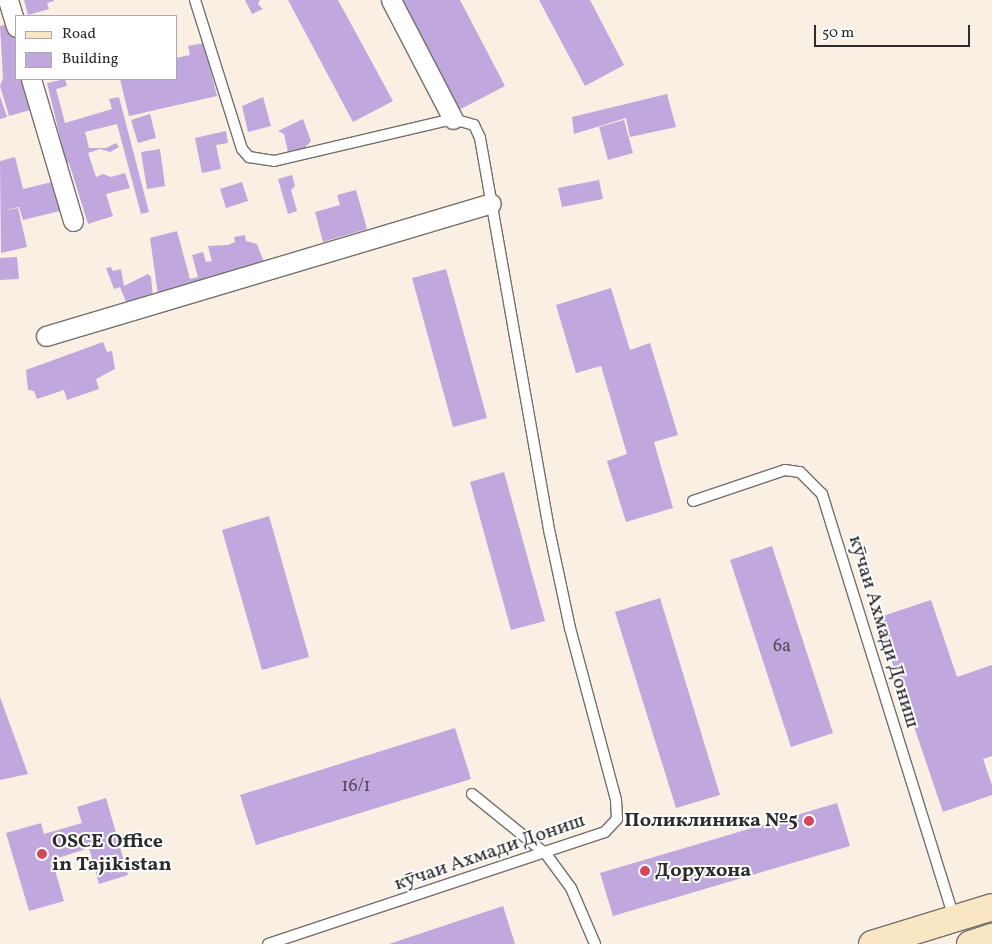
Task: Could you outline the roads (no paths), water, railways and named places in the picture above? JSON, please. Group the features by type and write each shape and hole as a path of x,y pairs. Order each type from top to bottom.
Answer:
{"street":[{"path":"8,0 15,24"},
{"path":"391,0 453,119"},
{"path":"32,80 73,221"},
{"path":"46,336 491,203"},
{"path":"872,944 992,907"},
{"path":"970,944 992,937"}],"lane":[{"path":"195,0 242,149 248,157 274,161 453,119 474,125 480,138 491,203"},
{"name":"кӯчаи Ахмади Дониш","path":"268,944 546,854 604,832 617,819 616,800 570,628 515,348 491,203"},
{"name":"кӯчаи Ахмади Дониш","path":"693,501 785,470 800,472 822,494 954,918"},
{"path":"472,794 546,854 571,888 595,944"}],"place":[{"name":"Поликлиника №5","path":"809,821"},
{"name":"OSCE Office in Tajikistan","path":"42,854"},
{"name":"Дорухона","path":"645,871"}]}
